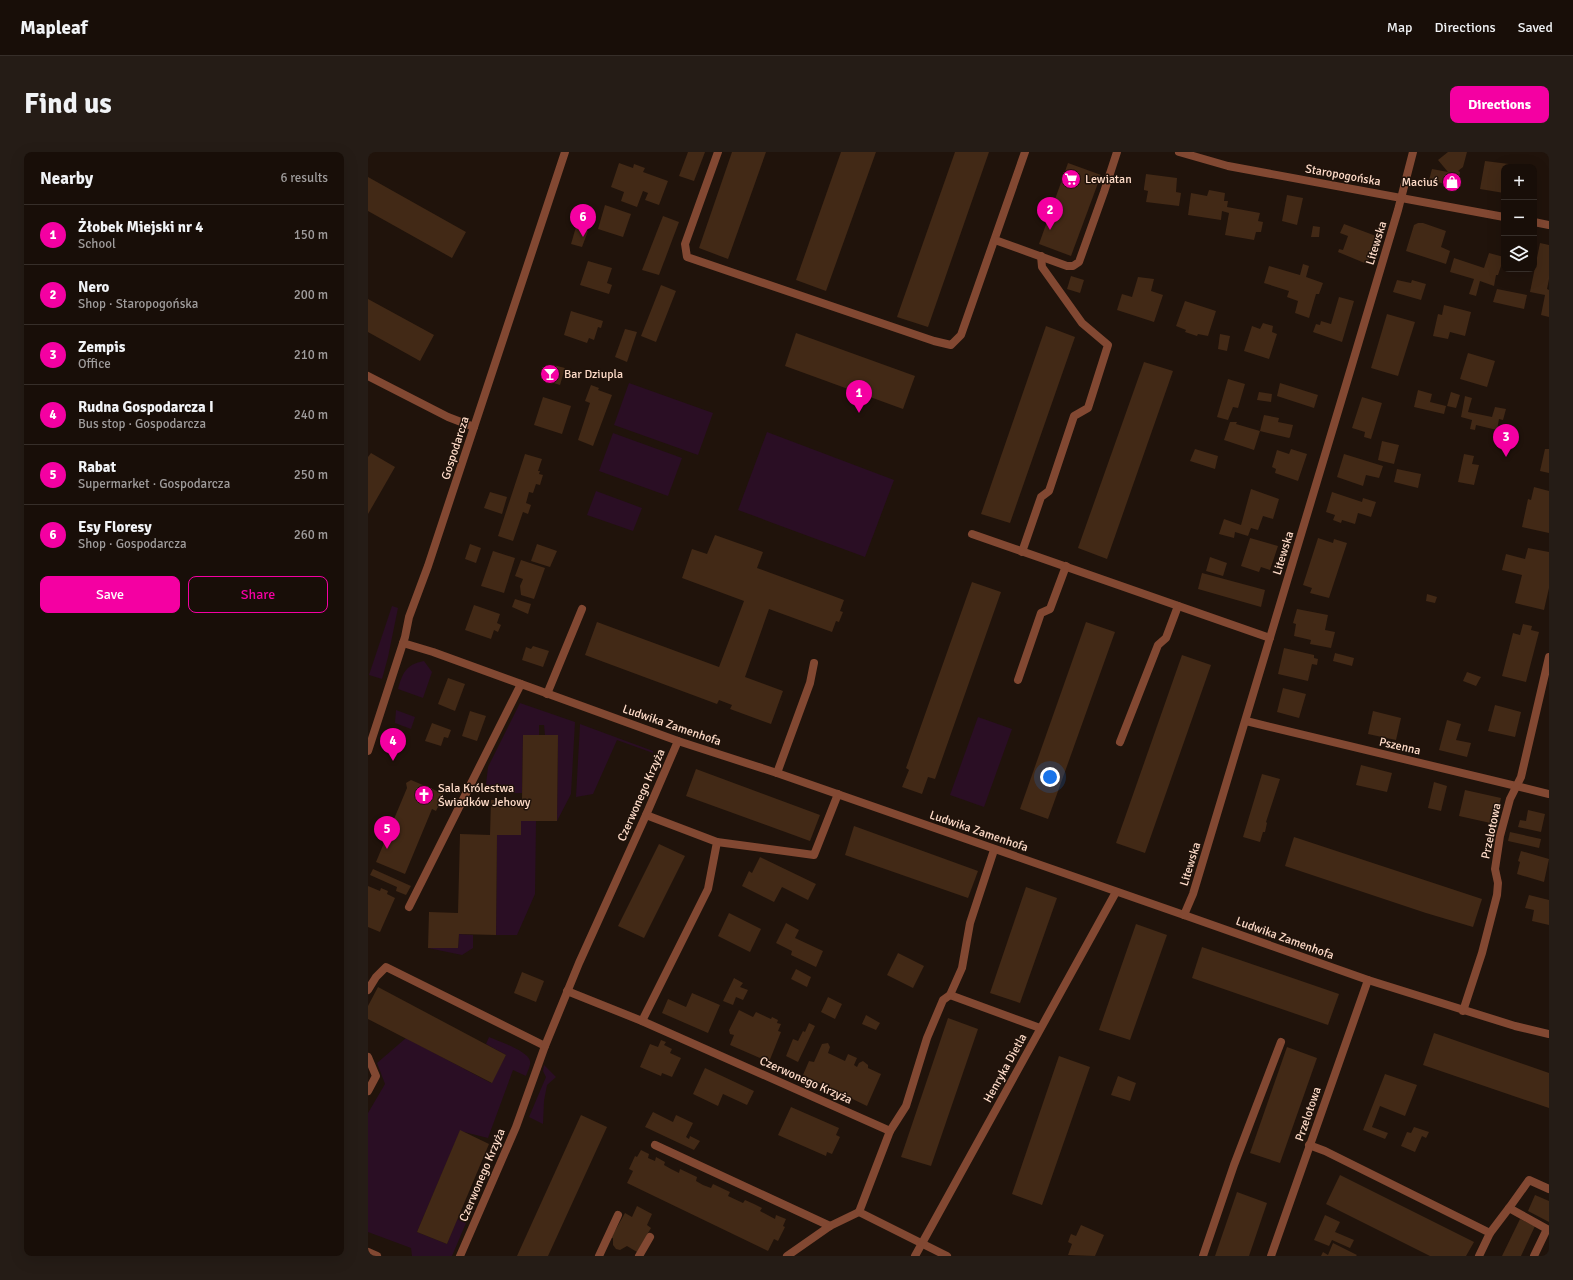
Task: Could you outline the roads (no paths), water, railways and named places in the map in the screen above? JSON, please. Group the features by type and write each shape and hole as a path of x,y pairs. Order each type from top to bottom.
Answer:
{"street":[{"name":"Gospodarcza","path":"368,751 403,643 412,607 428,566 565,152"},
{"path":"718,152 685,244 687,257 934,341 951,344 961,335 1025,152"},
{"path":"995,240 1067,266 1073,266 1079,262 1117,152"},
{"name":"Litewska","path":"1184,915 1193,894 1246,721 1398,210 1413,152"},
{"name":"Staropogońska","path":"1182,153 1228,166 1501,216"},
{"path":"1537,223 1549,225"},
{"path":"1022,552 1041,497 1049,491 1074,416 1088,408 1108,345 1082,323 1042,267 1040,256"},
{"path":"368,376 448,417 474,427"},
{"path":"972,534 1270,638"},
{"path":"1018,680 1041,613 1050,609 1066,566"},
{"path":"1120,742 1158,646 1166,638 1178,606"},
{"path":"547,694 582,609"},
{"name":"Ludwika Zamenhofa","path":"403,643 433,652 678,741 838,794 1368,980 1515,1026 1549,1034"},
{"name":"Przelotowa","path":"1463,1010 1482,953 1497,895 1498,883 1496,869 1500,836 1510,799 1518,786 1549,657"},
{"path":"777,773 810,683 814,663"},
{"path":"409,907 521,684"},
{"name":"Pszenna","path":"1246,721 1549,794"},
{"name":"Czerwonego Krzyża","path":"460,1256 516,1127 545,1046 581,957 678,741"},
{"path":"646,814 717,842 814,855 838,794"},
{"path":"642,1021 708,890 717,842"},
{"path":"787,1256 830,1226 859,1212 890,1131 906,1106 927,1038 943,1000 950,995 962,968 970,923 994,850"},
{"name":"Henryka Dietla","path":"914,1256 1116,892"},
{"path":"368,990 376,977 386,967 545,1046"},
{"name":"Przelotowa","path":"1270,1256 1368,980"},
{"name":"Czerwonego Krzyża","path":"567,991 642,1021 890,1131"},
{"path":"950,995 1040,1028"},
{"path":"1203,1256 1234,1165 1281,1042"},
{"path":"368,1057 376,1076 368,1091"},
{"path":"655,1145 830,1226"},
{"path":"1309,1145 1325,1151 1490,1233"},
{"path":"1479,1256 1490,1233 1529,1180 1549,1189"},
{"path":"1508,1208 1547,1229 1534,1256"},
{"path":"859,1212 947,1256"},
{"path":"599,1256 618,1215"},
{"path":"639,1256 650,1237"},
{"path":"368,1252 377,1256"}],"place":[{"name":"Lewiatan","path":"1071,179"},
{"name":"Maciuś","path":"1452,182"},
{"name":"Nero","path":"1050,230"},
{"name":"Esy Floresy","path":"583,237"},
{"name":"Bar Dziupla","path":"550,374"},
{"name":"Żłobek Miejski nr 4","path":"859,413"},
{"name":"Zempis","path":"1506,457"},
{"name":"Rudna Gospodarcza I","path":"393,761"},
{"name":"Sala Królestwa Świadków Jehowy","path":"424,795"},
{"name":"Rabat","path":"387,849"}]}
